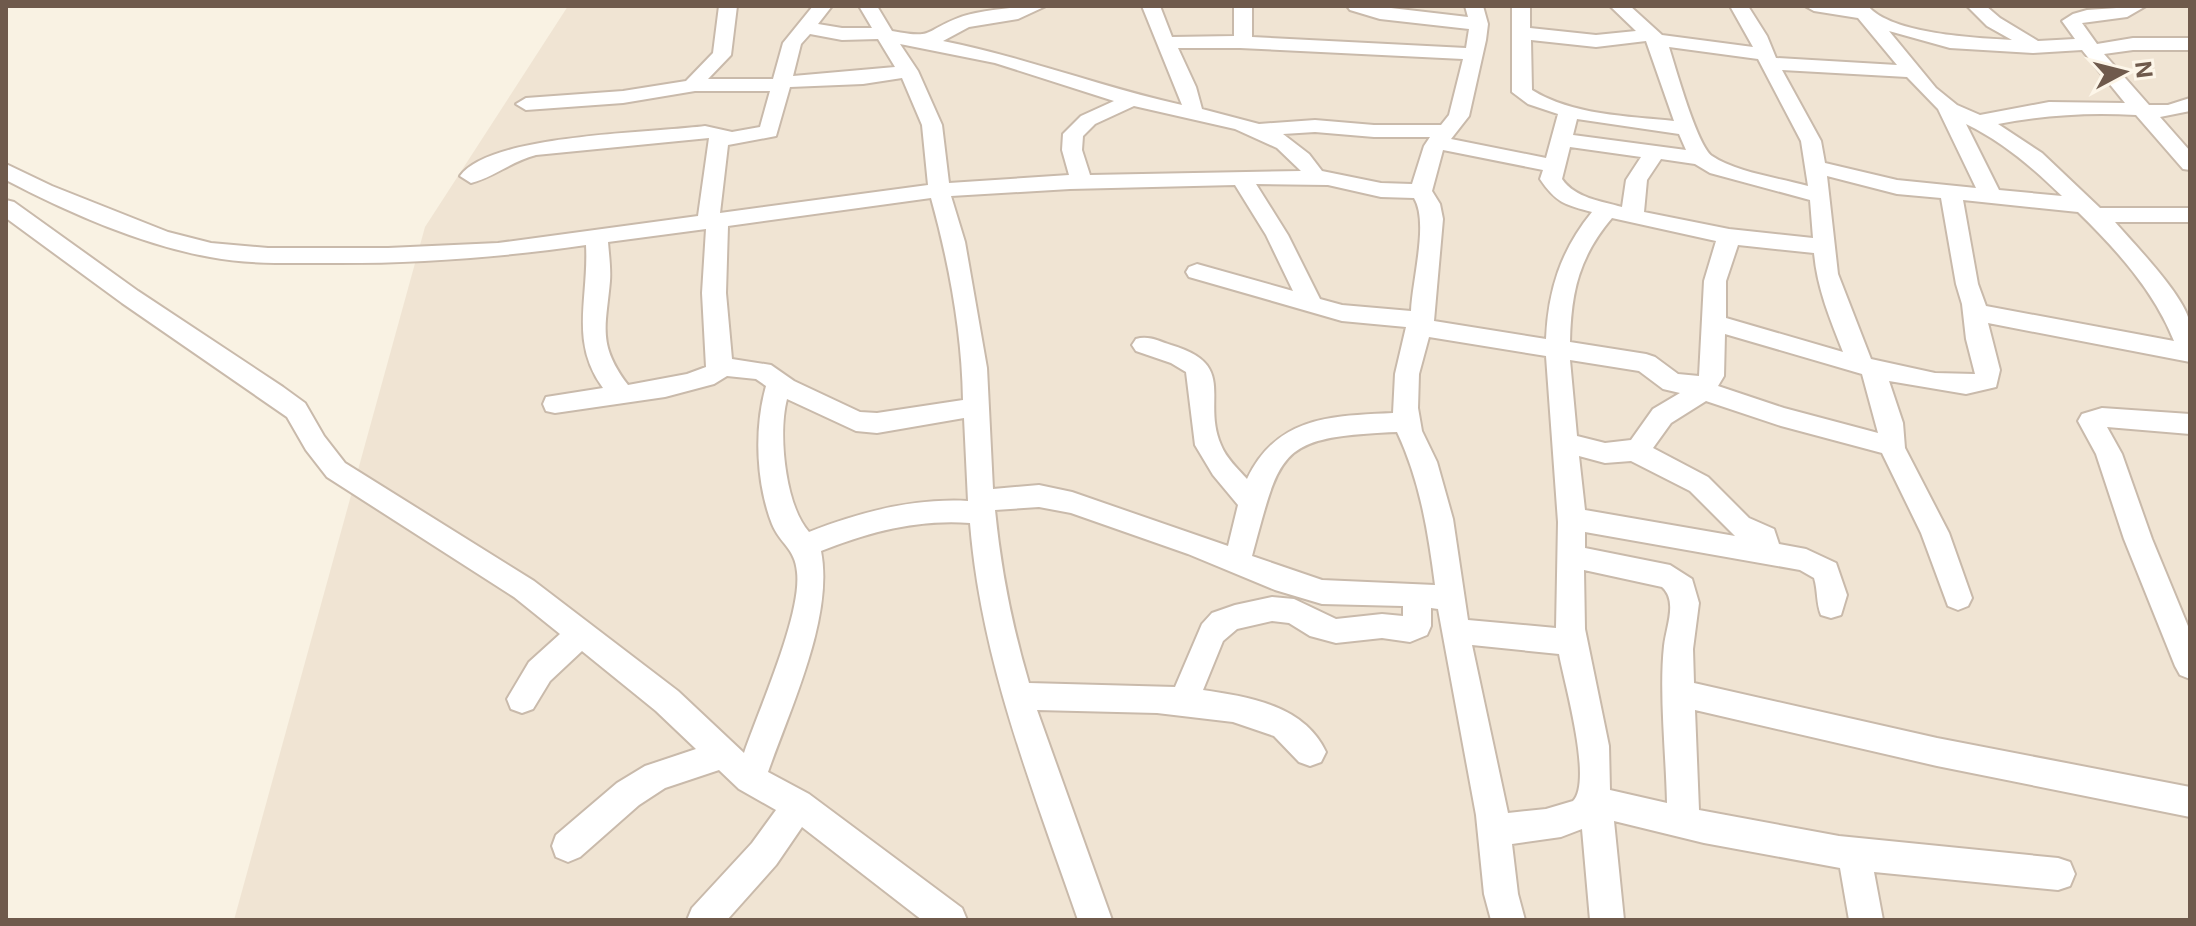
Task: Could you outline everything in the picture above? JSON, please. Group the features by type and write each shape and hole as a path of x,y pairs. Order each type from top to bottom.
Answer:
{"street":[{"path":"695,85 696,80 722,55 728,6"},
{"path":"555,404 708,378 717,372 720,366 712,222 717,142 769,132 792,43 823,6"},
{"path":"868,6 908,71 932,125 939,190 954,242 975,368 981,507 993,601 1019,697 1095,920"},
{"path":"925,43 964,22 1012,15 1037,6"},
{"path":"1151,6 1164,43 1189,87 1193,115"},
{"path":"1240,42 1243,6"},
{"path":"1356,6 1380,14 1476,15 1473,54 1459,116 1442,137 1421,191"},
{"path":"1521,6 1522,92 1537,102 1569,110 1688,129"},
{"path":"1619,6 1655,38 1700,158"},
{"path":"1739,6 1758,36 1811,141 1827,274 1836,305 1888,412 1892,446 1905,478 1935,533 1958,598"},
{"path":"1814,6 1863,13 1950,42 2090,47 2190,44"},
{"path":"1976,6 1983,15 2007,31 2040,46"},
{"path":"2137,6 2125,14 2071,21 2190,164"},
{"path":"1863,13 1912,72 1947,107 1991,196"},
{"path":"804,27 842,34 885,34 999,58 1132,100 1257,130 1305,158 1316,178"},
{"path":"1522,33 1596,41 1655,38 1767,59 1912,72"},
{"path":"1164,43 1240,42 1473,54"},
{"path":"526,104 623,97 695,85 863,78 908,71"},
{"path":"1082,182 1072,150 1073,134 1088,120 1132,100"},
{"path":"1977,122 2049,108 2082,106 2170,111 2190,104"},
{"path":"1947,107 2015,144 2048,167 2139,261 2174,312 2190,349"},
{"path":"1569,110 1551,179 1560,192 1571,199 1688,231 1763,243 1826,246"},
{"path":"1620,120 1636,131 1654,151"},
{"path":"1257,130 1315,126 1442,137 1554,166"},
{"path":"471,176 508,155 531,148 705,132 719,133 728,138"},
{"path":"1561,140 1700,158 1717,168 1820,196"},
{"path":"1968,145 2015,144"},
{"path":"1607,920 1595,802 1596,757 1571,642 1572,519 1564,442 1559,298 1574,249 1588,225 1620,212 1641,168 1654,151"},
{"path":"1816,167 1897,187 2087,210 2190,215"},
{"path":"6,171 44,191 162,238 211,250 268,255 388,256 498,250 939,190 1082,182 1316,178 1381,190 1421,191"},
{"path":"1241,177 1277,235 1312,306"},
{"path":"1421,191 1429,204 1432,219 1420,324 1407,374 1407,422 1424,462 1440,519 1455,631 1493,830 1501,911"},
{"path":"1714,323 1866,366 1959,387 1977,387 1987,381 1988,370 1978,339 1951,193"},
{"path":"6,207 130,297 296,410 315,443 336,470 524,589 580,636 667,701 750,779 798,805 950,920"},
{"path":"596,235 599,279 592,319 595,343 603,370 621,394"},
{"path":"1564,442 1605,453 1633,450 1640,447 1662,416 1706,386 1712,376 1715,281 1723,263 1728,238"},
{"path":"1197,272 1342,313 1646,363 1672,383 1699,388 1781,417 1892,446"},
{"path":"1974,312 2190,349"},
{"path":"1144,345 1193,363 1199,370 1203,381 1202,420 1208,445 1254,504"},
{"path":"720,366 762,371 856,421 877,423 976,407"},
{"path":"750,779 772,724 803,629 812,575 812,563 805,546 786,525 776,493 771,413 779,382"},
{"path":"2190,424 2102,417 2091,421 2109,454 2138,539 2190,666"},
{"path":"1237,562 1266,466 1280,448 1298,437 1341,426 1407,422"},
{"path":"1633,450 1699,484 1739,526 1764,537 1767,553"},
{"path":"805,546 888,516 981,507 1039,496 1072,503 1198,546 1285,582 1322,592 1450,598"},
{"path":"1572,519 1806,560 1826,571 1833,595 1831,606"},
{"path":"1571,556 1670,577 1682,587 1685,603 1678,649 1683,822"},
{"path":"1183,703 1212,633 1222,622 1272,609 1294,611 1320,627 1336,631 1382,626 1410,630 1417,626 1417,595"},
{"path":"1455,631 1571,642"},
{"path":"522,699 529,682 539,671 580,636"},
{"path":"1679,693 1937,752 2190,802"},
{"path":"1019,697 1144,699 1264,715 1284,725 1310,752"},
{"path":"568,846 628,794 656,776 721,755"},
{"path":"1493,830 1557,823 1583,812 1595,802"},
{"path":"1595,802 1683,822 1852,853 2058,874"},
{"path":"704,920 764,854 798,805"},
{"path":"1852,853 1863,893 1866,920"}],"shaded area":[{"path":"568,6 2190,6 2190,920 234,920 425,227"}]}
